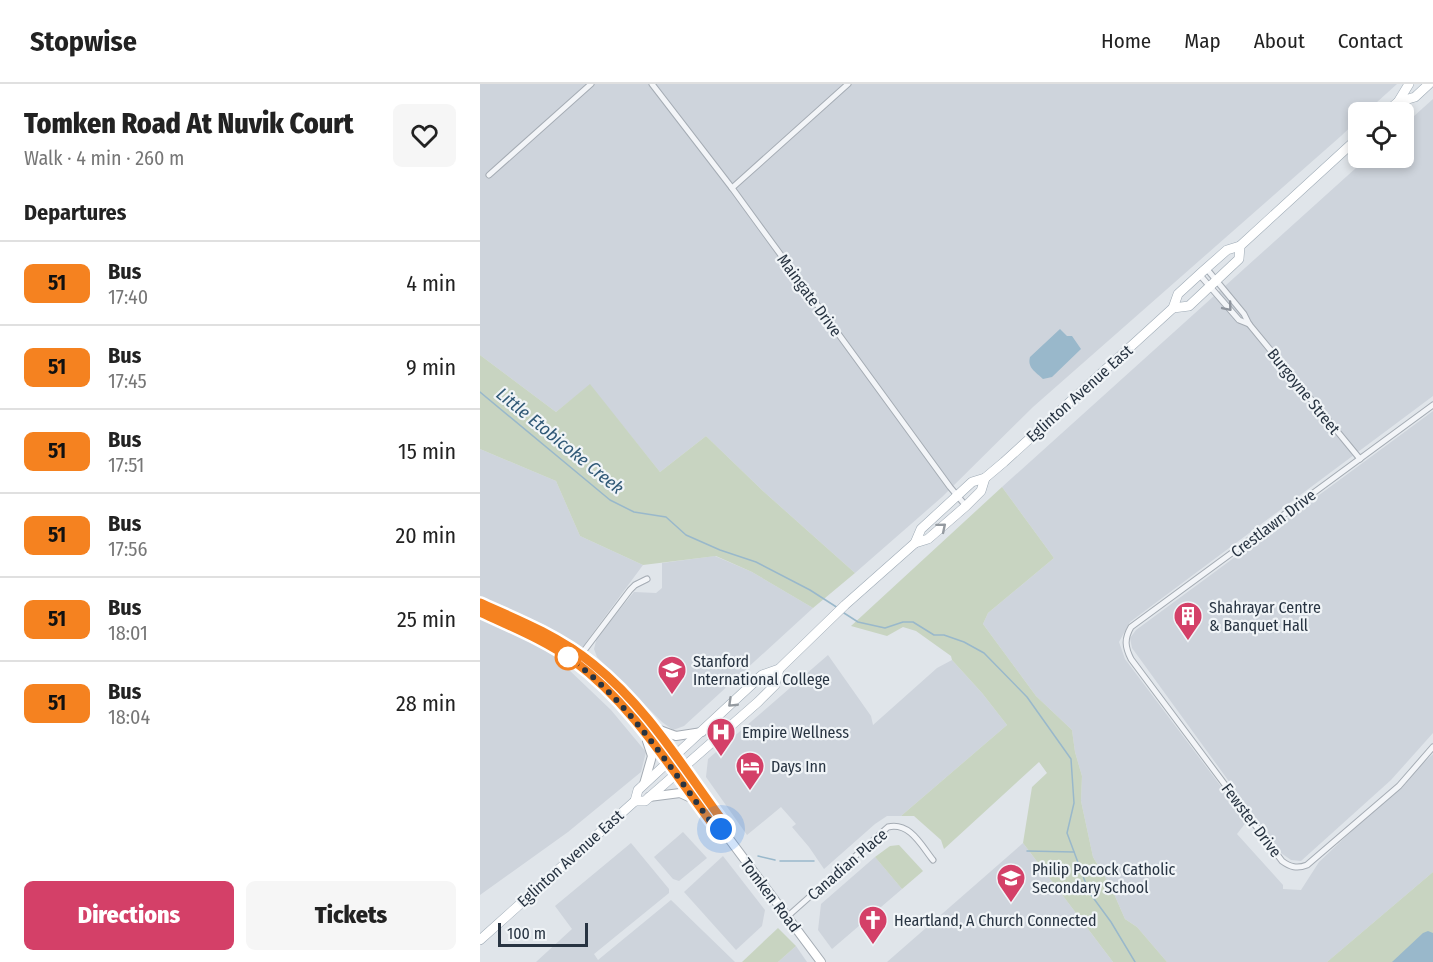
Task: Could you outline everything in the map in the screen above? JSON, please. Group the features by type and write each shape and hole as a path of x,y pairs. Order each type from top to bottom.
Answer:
{"main road":[{"path":"1398,102 1409,84"},
{"path":"1398,102 1415,97 1429,84"},
{"name":"Eglinton Avenue East","path":"915,543 921,529 972,482 985,478 1173,308 1178,294 1203,271 1227,250 1240,246 1348,147"},
{"name":"Eglinton Avenue East","path":"1173,308 1189,306 1214,284 1239,259 1240,246"},
{"name":"Eglinton Avenue East","path":"480,940 635,801 638,790 644,784 762,675 779,669 845,605 915,543 928,539 966,506 981,491 985,478"},
{"name":"Tomken Road","path":"480,603 532,627 626,693 654,728 680,771 722,820 721,829"},
{"name":"Tomken Road","path":"480,612 578,658 672,760"},
{"name":"Eglinton Avenue East","path":"635,801 645,801 775,685 779,669"},
{"path":"654,728 676,736 702,732"},
{"path":"644,732 652,756 644,784"},
{"name":"Tomken Road","path":"680,771 694,800 714,826 721,829 821,962"},
{"path":"649,797 680,793 694,800"}],"street":[{"path":"489,175 591,84"},
{"name":"Maingate Drive","path":"652,84 732,188 966,506"},
{"path":"732,188 848,84"},
{"name":"Burgoyne Street","path":"1203,271 1214,284"},
{"name":"Burgoyne Street","path":"1203,271 1239,320 1249,324 1360,459"},
{"name":"Crestlawn Drive","path":"1125,648 1131,627 1433,405"},
{"path":"578,658 630,590 647,579"},
{"name":"Fewster Drive","path":"1125,648 1282,861 1288,866 1307,865 1399,786 1433,747"},
{"name":"Canadian Place","path":"788,916 888,827 896,825 908,829 933,860"}],"shaded area":[{"path":"480,84 1397,84 1377,102 1348,102 1348,129 1033,407 942,497 855,573 763,491 706,436 660,472 590,385 556,412 480,355"},
{"path":"1433,99 1433,396 1130,622 1119,642 1125,659 1247,821 1237,834 1283,885 1283,889 1301,890 1319,862 1433,754 1433,872 1327,962 1167,962 1137,927 1125,919 1111,887 1093,857 1081,801 1082,776 1072,730 1036,696 983,624 988,613 1054,558 1002,487 1356,168 1414,168 1414,116"},
{"path":"1433,411 1433,733 1391,780 1301,861 1291,860 1281,853 1132,648 1130,638 1136,630"},
{"path":"480,449 556,481 580,536 643,565 567,668 611,710 646,752 641,772 568,832 480,895"},
{"path":"715,556 752,572 813,608 684,726 673,730 662,722 597,657 594,649 597,637 634,592 656,593 662,588 662,563"},
{"path":"828,655 871,716 873,725 937,668 952,660 1007,725 901,816 887,816 875,824 824,869 792,827 796,824 781,807 747,835 706,777 708,759"},
{"path":"683,832 707,858 679,881 673,879 654,857"},
{"path":"631,843 669,889 669,893 594,954 598,960 671,900 735,962 536,962 572,929 555,906"},
{"name":"Philip Pocock Catholic Secondary School","path":"1023,843 1113,962 887,962"},
{"path":"723,856 765,910 762,926 736,950 684,892"},
{"path":"875,857 902,889 832,949 818,930 821,904"},
{"path":"796,946 807,962 778,962"}],"green space":[{"path":"480,355 556,412 590,384 660,472 706,436 763,491 855,573 813,608 752,572 716,556 643,565 580,536 556,481 480,449"},
{"path":"1002,487 1054,558 988,613 983,624 1036,696 1072,730 1082,776 1081,801 1093,857 1111,887 1125,919 1137,927 1167,962 1113,962 1023,843 1032,787 1047,773 1039,762 944,849 941,840 914,816 901,816 1007,725 951,656 916,631 903,627 887,636 851,626"},
{"path":"899,845 923,871 902,889 875,857 890,846"},
{"path":"1433,872 1433,962 1327,962"},
{"path":"778,928 796,946 778,962 742,962"}],"water":[{"path":"1060,329 1067,336 1072,336 1081,349 1052,377 1043,379 1031,367 1030,357"},
{"path":"1428,931 1433,933 1433,962 1392,962 1423,933"}],"waterway":[{"name":"Little Etobicoke Creek","path":"480,392 610,500 634,512 666,517 686,535 756,562 810,590 838,608"},
{"name":"Little Etobicoke Creek","path":"844,613 858,622 885,628 903,622 913,622 934,635 944,635 964,642 984,653 1027,697 1071,759 1074,803 1067,833 1089,892 1111,922 1135,962"},
{"path":"1027,851 1074,852"},
{"path":"758,856 775,860"},
{"path":"780,861 814,861"}],"bus line":[{"name":"51","path":"480,603 550,636 581,655 626,693 661,736 722,820 721,829 714,826 644,732 595,678 557,650 480,612"}],"place":[{"name":"Shahrayar Centre & Banquet Hall","path":"1188,642"},
{"name":"Stanford International College","path":"672,696"},
{"name":"Empire Wellness","path":"721,758"},
{"name":"Days Inn","path":"750,792"},
{"name":"Philip Pocock Catholic Secondary School","path":"1011,904"},
{"name":"Heartland, A Church Connected","path":"873,946"}],"route":[{"path":"568,657 612,695 644,732 714,826 721,829"}]}
